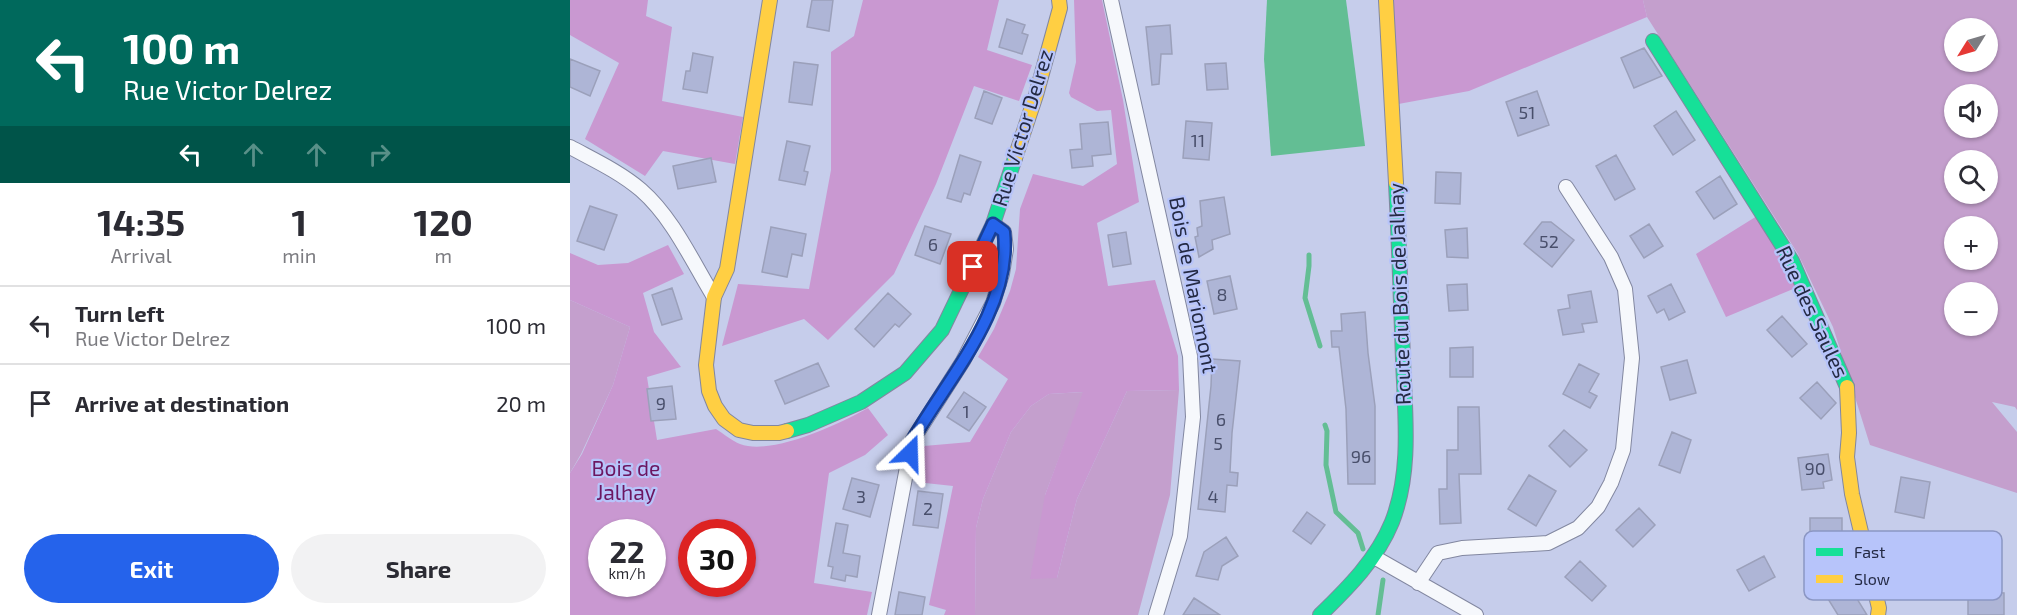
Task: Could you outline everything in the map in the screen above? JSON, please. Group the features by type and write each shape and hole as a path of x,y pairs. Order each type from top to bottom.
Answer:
{"street":[{"name":"Rue Victor Delrez","path":"770,0 727,269 714,297 706,365 709,391 715,406 724,419 739,430 753,433 779,433 808,425 861,402 905,373 942,330 993,224 1036,95 1060,8 1059,0"},
{"name":"Bois de Mariomont","path":"1111,0 1190,356 1193,417 1180,536 1156,615"},
{"name":"Route du Bois de Jalhay","path":"1320,615 1358,577 1374,557 1398,508 1403,478 1404,443 1395,142 1386,0"},
{"name":"Rue des Saules","path":"1653,41 1792,261 1847,387 1849,433 1847,457 1852,494 1861,531"},
{"path":"570,147 612,169 641,190 664,216 714,297"},
{"path":"1418,583 1438,553 1462,548 1548,543 1578,528 1598,507 1611,483 1623,450 1632,358 1625,289 1611,257 1566,187"},
{"path":"879,615 912,441 979,333 993,303 1002,274 1006,249 1004,232 993,224"},
{"path":"1374,557 1476,615"},
{"name":"Rue des Saules","path":"1877,600 1878,615"}],"shaded area":[{"path":"1267,0 1346,0 1365,146 1271,156 1264,59"},
{"path":"1643,0 2017,0 2017,410 2015,407 1992,402 2017,432 2017,493 1870,445 1833,327 1798,254 1647,17"},
{"path":"570,300 630,327 613,385 570,473"},
{"path":"1179,390 1170,495 1138,615 975,615 976,528 983,499 1011,432 1031,406 1049,394 1084,392 1045,495 1057,578 1077,499 1127,391"}],"green space":[{"path":"570,0 648,0 646,16 672,27 662,101 743,117 735,164 663,151 645,176 585,139 619,63 570,35"},
{"path":"863,0 999,0 987,50 1032,65 1019,101 974,86 936,184 894,274 828,340 804,319 722,346 738,284 809,289 831,170 831,52 854,36"},
{"path":"1074,0 1102,0 1123,100 1139,202 1097,223 1108,286 1155,280 1178,356 1179,390 1127,391 1077,499 1057,578 1030,579 1045,495 1083,392 1049,394 1031,406 1011,432 983,499 976,528 975,615 944,615 946,610 929,605 953,486 916,482 917,463 924,446 970,442 1008,379 978,357 994,329 1010,291 1016,269 1020,209 1033,174 1083,186 1117,164 1111,110 1097,111 1071,97 1069,93 1076,62"},
{"path":"1384,0 1643,0 1647,17 1469,91 1393,105"},
{"path":"1757,216 1798,287 1726,317 1696,254"},
{"name":"Bois de Jalhay","path":"668,245 684,274 643,293 654,332 681,367 647,377 657,440 716,429 740,444 753,447 769,446 823,430 868,408 888,435 865,455 829,473 814,583 872,592 867,615 570,615 570,473 582,454 613,385 630,327 570,300 570,253 598,265 628,263"}],"building":[{"path":"812,0 833,0 829,31 807,27"},
{"path":"1007,19 1025,25 1022,33 1028,35 1022,54 999,47"},
{"path":"1170,25 1172,54 1161,54 1159,84 1152,85 1146,27"},
{"path":"1644,48 1662,76 1634,88 1621,58"},
{"path":"693,53 713,57 707,93 683,89 686,71 690,71"},
{"path":"570,59 600,71 590,96 570,87"},
{"path":"794,62 818,65 812,105 789,102"},
{"path":"1226,63 1228,89 1207,90 1205,64"},
{"path":"984,91 1002,98 992,124 975,118"},
{"path":"1537,91 1549,125 1518,136 1506,102"},
{"path":"1676,111 1695,140 1673,155 1654,126"},
{"path":"1186,121 1212,123 1209,160 1183,158"},
{"path":"1108,122 1111,154 1092,156 1093,166 1072,168 1070,150 1082,149 1080,124"},
{"path":"787,141 810,146 804,171 808,172 805,185 779,180"},
{"path":"960,155 981,162 970,195 964,193 961,202 947,198"},
{"path":"1616,155 1635,189 1615,200 1596,166"},
{"path":"711,158 716,182 678,189 673,166"},
{"path":"1436,172 1461,173 1460,204 1435,203"},
{"path":"1720,176 1737,204 1714,219 1696,192"},
{"path":"1224,197 1230,234 1212,240 1213,249 1199,257 1195,237 1198,236 1197,228 1202,226 1200,201"},
{"path":"590,206 617,215 604,250 577,241"},
{"path":"1542,222 1551,222 1574,240 1552,267 1524,244"},
{"path":"1649,224 1663,246 1644,258 1630,236"},
{"path":"925,226 951,234 940,264 915,255"},
{"path":"771,227 806,234 802,256 792,254 787,277 762,272"},
{"path":"1467,228 1468,258 1447,257 1445,230"},
{"path":"1126,232 1131,264 1113,267 1108,235"},
{"path":"1230,276 1237,309 1214,314 1207,281"},
{"path":"1467,284 1468,310 1449,311 1447,285"},
{"path":"1671,284 1685,312 1669,320 1664,309 1657,313 1648,296"},
{"path":"672,288 682,319 662,325 652,295"},
{"path":"1591,291 1597,322 1582,324 1584,332 1563,335 1558,310 1570,308 1568,295"},
{"path":"888,293 911,314 899,327 895,324 874,347 855,329"},
{"path":"1365,312 1375,406 1375,484 1348,484 1346,409 1339,347 1332,347 1331,331 1342,331 1341,314"},
{"path":"1782,316 1807,344 1792,357 1767,330"},
{"path":"1473,347 1473,377 1450,377 1450,348"},
{"path":"1212,359 1240,361 1230,472 1238,473 1237,486 1227,485 1225,512 1198,509"},
{"path":"1687,360 1696,393 1670,400 1661,367"},
{"path":"818,363 829,386 785,404 775,381"},
{"path":"1579,364 1599,374 1589,392 1597,396 1590,408 1563,394"},
{"path":"1817,382 1836,403 1821,419 1800,398"},
{"path":"672,386 676,419 651,421 647,389"},
{"path":"964,392 986,407 969,431 947,417"},
{"path":"1458,407 1479,407 1481,474 1459,474 1461,523 1440,524 1439,489 1447,489 1447,450 1458,450"},
{"path":"1564,430 1587,450 1570,467 1549,446"},
{"path":"1672,432 1691,440 1680,473 1659,465"},
{"path":"1828,454 1832,480 1823,482 1824,488 1802,490 1798,458"},
{"path":"1529,475 1556,491 1536,526 1508,509"},
{"path":"1901,477 1930,482 1924,518 1895,512"},
{"path":"852,478 879,485 870,517 843,509"},
{"path":"918,491 943,494 938,528 913,525"},
{"path":"1639,508 1655,525 1633,547 1616,530"},
{"path":"1307,512 1325,525 1311,544 1293,531"},
{"path":"1810,518 1842,518 1842,531 1810,531"},
{"path":"836,523 848,525 843,553 860,556 857,577 846,575 845,581 831,578 833,567 828,566"},
{"path":"1226,537 1238,556 1222,566 1218,580 1196,576 1204,552"},
{"path":"1764,556 1775,577 1749,591 1737,570"},
{"path":"1580,561 1606,586 1592,601 1565,577"},
{"path":"899,592 925,597 922,615 895,615"},
{"path":"2002,593 2004,593 2004,615 1968,615 1968,600 2002,600"},
{"path":"1194,598 1220,615 1183,615"},
{"path":"1829,600 1858,600 1867,615 1838,615"}],"waterway":[{"path":"1309,255 1305,298 1320,346"},
{"path":"1325,425 1327,431 1326,465 1336,512 1358,533 1363,549"},
{"path":"1378,615 1383,580"}],"traffic: fast":[{"path":"1653,41 1792,261 1847,387"},
{"path":"787,431 808,425 861,402 905,373 942,330 993,224 1015,158"},
{"path":"1320,615 1370,561 1386,536 1398,503 1402,483 1406,422 1396,183"}],"traffic: slow":[{"path":"770,0 727,269 714,297 706,365 709,391 724,419 739,430 753,433 787,431"},
{"path":"1015,158 1036,95 1060,8 1059,0"},
{"path":"1386,0 1396,183"},
{"path":"1847,387 1849,433 1847,457 1852,494 1861,531"},
{"path":"1877,600 1878,615"}],"route":[{"path":"910,453 912,441 963,362 993,303 1002,274 1006,249 1004,232 993,224 973,267"}]}
